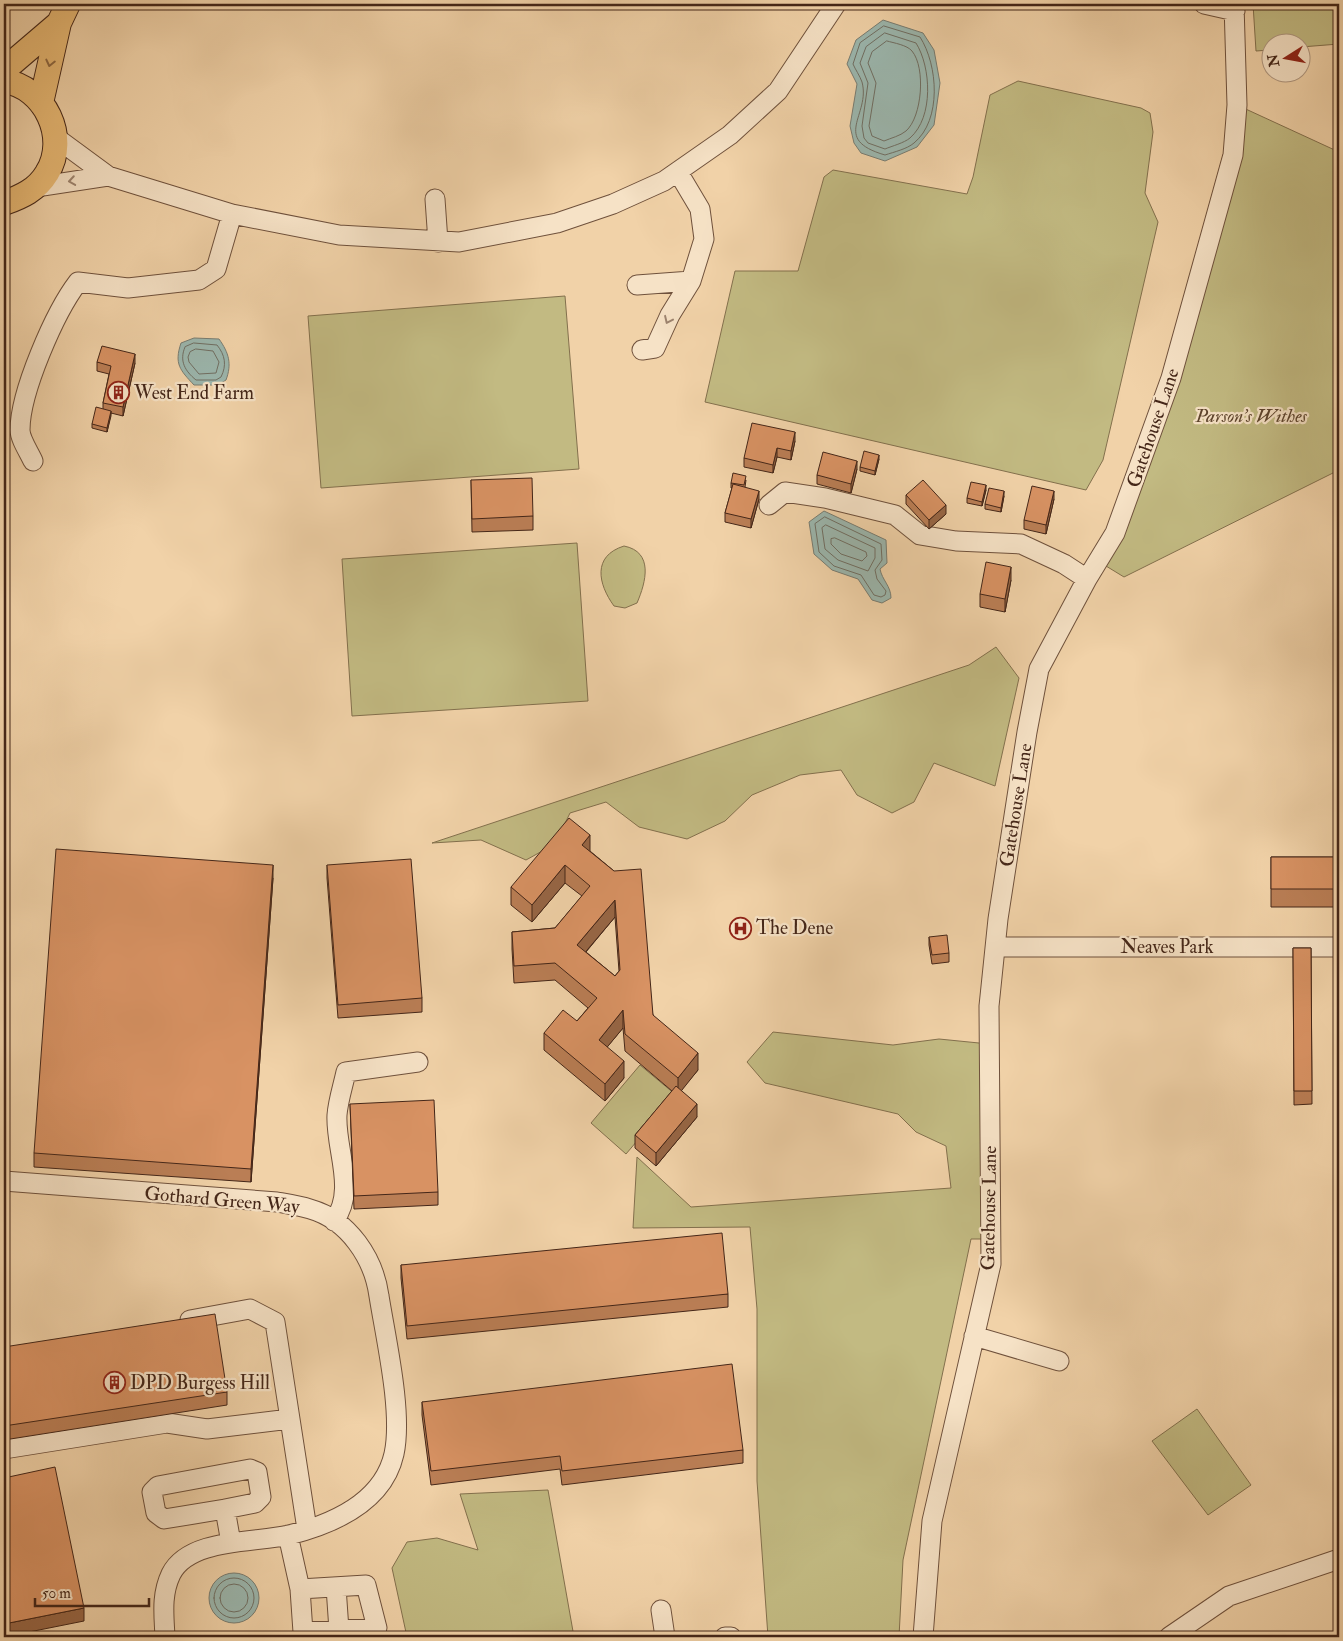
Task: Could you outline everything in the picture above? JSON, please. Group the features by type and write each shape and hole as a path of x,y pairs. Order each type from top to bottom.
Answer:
{"main road":[{"path":"4,70 64,13"},
{"path":"41,103 64,13"},
{"path":"4,81 28,90 41,103 51,118 55,137 54,155 47,173 36,187 21,198 4,203"}],"street":[{"path":"55,137 108,176 232,214 339,235 459,242 558,223 613,204 664,181 730,135 778,91 836,4"},
{"path":"1204,4 1235,7"},
{"name":"Gatehouse Lane","path":"923,1637 932,1521 991,1264 989,1006 1027,732 1039,669 1086,579 1115,533 1124,513 1171,378 1233,156 1237,106 1235,7"},
{"path":"642,350 655,348 670,315 691,282 704,239 700,210 678,172"},
{"path":"36,187 108,176"},
{"path":"435,199 438,242"},
{"path":"33,461 19,431 26,388 66,298 78,282 128,288 200,280 216,269 232,214"},
{"path":"637,285 691,282"},
{"path":"769,505 784,492 825,498 895,515 920,534 956,541 1021,544 1064,564 1086,579"},
{"name":"Neaves Park","path":"996,947 1339,947"},
{"path":"334,1221 341,1211 345,1193 337,1115 346,1072 418,1062"},
{"name":"Gothard Green Way","path":"4,1181 277,1202 312,1209 334,1221 348,1232 368,1258 378,1287 397,1427 394,1455 386,1480 356,1509 307,1529 288,1535 231,1543 189,1555 172,1573 163,1597 165,1637"},
{"path":"171,1323 250,1309 276,1322 307,1529"},
{"path":"974,1336 1059,1361"},
{"path":"4,1449 167,1423 208,1429 290,1419"},
{"path":"250,1469 257,1472 261,1497 255,1503 225,1509 164,1519 156,1513 152,1492 158,1486 250,1469"},
{"path":"225,1509 231,1543"},
{"path":"288,1535 300,1589 303,1632 378,1628 366,1585 300,1589"},
{"path":"1169,1637 1229,1596 1339,1559"},
{"path":"336,1587 339,1630"},
{"path":"662,1610 665,1637"},
{"path":"725,1637 731,1637"}],"green space":[{"path":"1253,4 1339,4 1339,44 1310,46 1310,32 1260,32 1260,51 1256,51"},
{"path":"1018,81 1141,108 1150,113 1153,132 1145,193 1158,222 1103,460 1086,490 705,402 735,271 798,271 824,177 833,170 967,194 973,177 990,95"},
{"name":"Parson's Withes","path":"1237,105 1339,152 1339,470 1124,577 1106,566 1114,549"},
{"path":"565,296 579,469 321,488 308,316"},
{"path":"577,543 588,701 352,716 342,559"},
{"path":"624,546 634,549 640,554 644,561 645,569 643,586 637,603 625,608 614,606 604,589 601,572 607,556"},
{"path":"996,647 1019,678 995,786 934,763 914,802 892,813 857,795 841,770 800,775 752,795 725,821 687,839 639,827 606,802 570,813 555,844 526,860 481,840 432,843 969,665"},
{"path":"773,1032 893,1045 939,1039 989,1044 991,1239 971,1239 903,1560 899,1637 768,1637 757,1481 757,1309 750,1227 633,1228 637,1157 691,1207 951,1188 946,1146 916,1132 898,1114 765,1083 747,1062"},
{"path":"640,1065 676,1095 626,1154 591,1123"},
{"path":"1197,1409 1251,1485 1208,1515 1152,1441"},
{"path":"548,1490 574,1637 407,1637 392,1568 407,1542 437,1538 478,1550 460,1494"}],"water":[{"path":"883,20 923,33 934,50 940,83 934,125 917,147 885,161 861,153 854,143 850,126 857,84 847,64 856,40"},
{"path":"194,338 219,339 225,349 229,364 226,380 218,385 194,385 185,375 178,362 179,350 181,343"},
{"path":"824,511 886,540 887,563 880,569 890,590 891,598 882,603 872,600 858,579 832,570 814,554 809,522"},
{"path":"229,1573 239,1573 252,1580 259,1593 259,1603 252,1616 239,1623 229,1623 220,1619 213,1612 209,1603 209,1593 213,1584 220,1577"}],"building":[{"name":"West End Farm","path":"102,346 135,354 123,407 103,403 111,366 97,362"},
{"path":"96,407 111,411 107,428 92,424"},
{"path":"752,423 795,432 791,451 777,448 773,465 744,458"},
{"path":"864,451 879,455 875,471 860,467"},
{"path":"823,452 857,461 851,484 817,475"},
{"path":"733,473 746,476 744,485 731,483"},
{"path":"532,478 533,516 472,519 471,480"},
{"path":"923,480 946,505 929,520 906,495"},
{"path":"971,482 986,485 982,502 967,498"},
{"path":"733,484 759,491 751,519 725,513"},
{"path":"1032,486 1054,491 1046,525 1024,520"},
{"path":"989,488 1004,491 1001,508 985,504"},
{"path":"986,562 1011,567 1005,599 980,594"},
{"path":"569,818 590,835 582,845 614,871 641,869 653,1015 698,1053 678,1078 625,1034 623,1010 599,1040 624,1061 605,1084 544,1033 563,1010 577,1021 597,998 555,963 514,966 512,932 555,928 590,886 565,865 532,905 511,887","holes":["615,900 620,970 615,976 577,945"]},
{"path":"56,849 273,865 251,1169 34,1153"},
{"path":"1271,857 1339,857 1339,889 1271,889"},
{"path":"411,859 422,998 338,1005 327,865"},
{"path":"947,935 949,953 932,955 929,937"},
{"path":"1293,948 1311,948 1312,1091 1294,1091"},
{"path":"676,1086 697,1104 656,1153 635,1135"},
{"path":"434,1100 438,1192 354,1196 350,1104"},
{"path":"722,1233 728,1294 407,1326 401,1265"},
{"name":"DPD Burgess Hill","path":"215,1314 227,1392 4,1426 4,1347"},
{"path":"732,1364 743,1450 562,1471 560,1456 431,1471 422,1402"},
{"path":"55,1467 84,1608 4,1624 4,1478"}],"place":[{"name":"West End Farm","path":"118,393"},
{"name":"The Dene","path":"740,928"},
{"name":"DPD Burgess Hill","path":"114,1383"}]}
